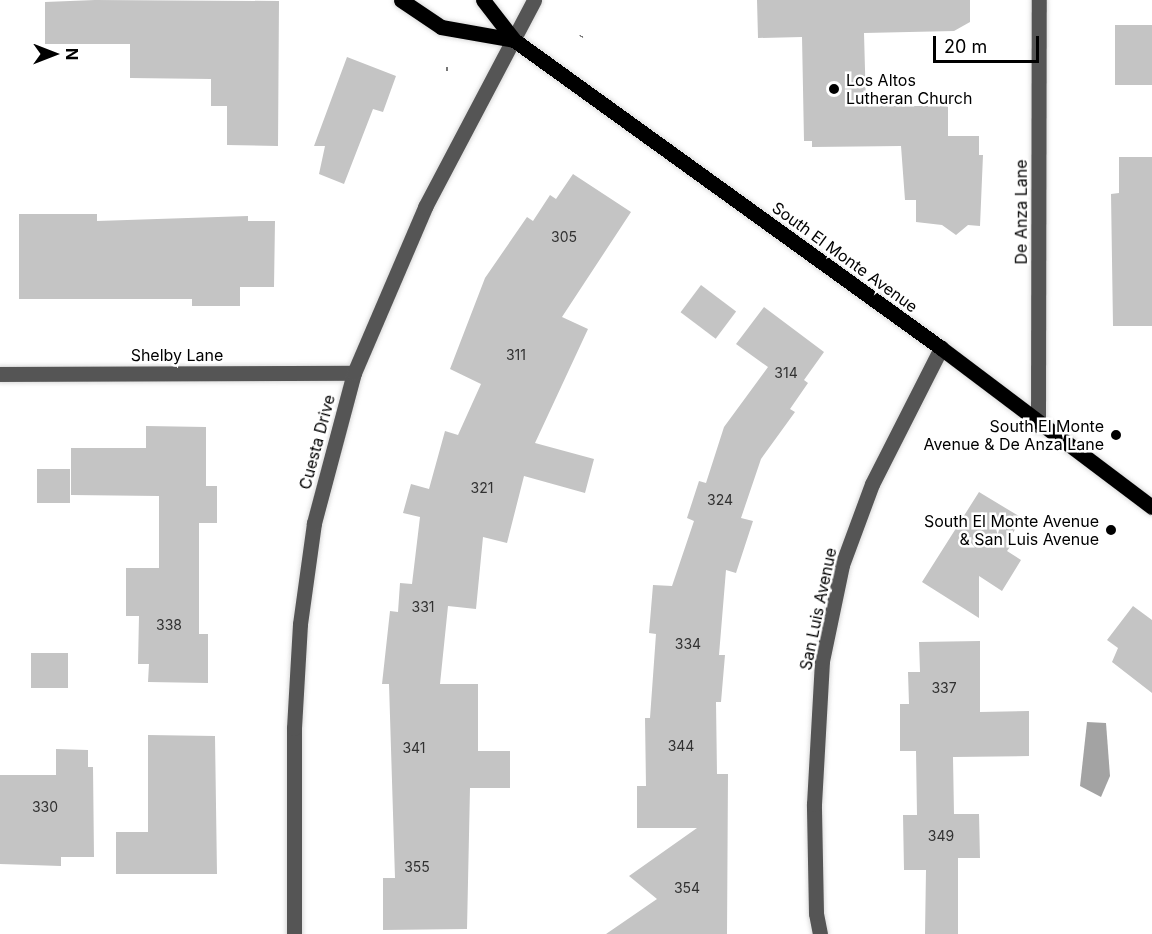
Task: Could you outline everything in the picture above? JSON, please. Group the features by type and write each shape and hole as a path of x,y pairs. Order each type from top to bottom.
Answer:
{"main road":[{"name":"South El Monte Avenue","path":"401,0 441,27 514,40"},
{"name":"South El Monte Avenue","path":"483,0 514,40 941,348 1038,425 1152,507"}],"street":[{"name":"Cuesta Drive","path":"294,934 294,728 300,624 314,523 354,373 425,207 534,0"},
{"name":"De Anza Lane","path":"1038,425 1040,0"},
{"name":"San Luis Avenue","path":"820,934 816,913 814,804 822,661 842,565 872,484 941,348"},
{"name":"Shelby Lane","path":"0,374 354,373"}],"shaded area":[{"path":"1087,722 1106,723 1110,776 1101,797 1080,786"}],"building":[{"path":"757,0 970,0 970,22 954,31 864,33 866,106 948,106 948,136 979,136 979,155 983,155 980,226 968,225 956,235 942,225 916,222 916,200 905,200 901,146 812,147 812,141 804,141 802,37 758,38"},
{"path":"279,1 278,146 227,145 227,106 211,106 211,79 130,78 130,44 45,44 45,2"},
{"path":"1115,25 1152,25 1152,85 1115,85"},
{"path":"347,57 396,76 383,112 373,109 344,184 319,174 325,146 314,146"},
{"path":"1119,157 1152,157 1152,326 1113,326 1111,194 1119,193"},
{"path":"573,174 631,212 562,317 588,329 535,443 594,459 585,493 524,476 507,543 483,537 476,609 448,606 440,684 478,684 478,751 510,751 510,788 470,788 467,929 383,930 383,878 395,878 389,684 382,684 390,611 398,612 400,583 412,584 420,517 403,513 411,484 429,489 445,431 458,435 481,384 450,369 485,278 527,217 533,221 550,195 556,199"},
{"path":"19,214 97,214 97,221 248,216 248,221 275,221 274,287 240,287 240,306 192,306 192,299 19,299"},
{"path":"701,285 736,311 716,339 681,312"},
{"path":"764,307 824,352 804,380 808,383 790,409 795,412 761,459 741,518 753,521 736,573 726,570 719,655 725,655 721,702 716,702 717,774 728,774 727,934 606,934 657,899 629,876 697,828 637,828 637,786 646,786 645,718 650,718 656,634 649,633 653,585 672,586 694,521 687,518 699,481 706,483 724,427 768,367 736,344"},
{"path":"146,426 206,427 206,486 217,486 217,523 199,523 199,634 208,634 208,683 148,682 149,664 138,664 139,616 126,616 126,568 159,568 159,496 71,495 71,448 146,448"},
{"path":"37,469 70,469 70,503 37,503"},
{"path":"979,492 1022,518 1006,544 1010,547 1007,551 1021,560 1002,591 979,576 979,618 922,582"},
{"path":"1133,606 1152,620 1152,693 1112,662 1118,648 1107,640"},
{"path":"980,641 980,712 1029,711 1029,756 953,757 954,814 979,814 980,858 958,858 958,934 925,934 926,870 904,870 903,815 917,815 916,751 900,751 900,704 909,704 908,672 920,672 919,642"},
{"path":"31,653 68,653 68,688 31,688"},
{"path":"148,735 215,736 217,874 116,874 116,832 148,832"},
{"path":"56,749 88,750 88,767 93,767 94,857 61,857 61,866 0,864 0,775 56,775"}],"place":[{"name":"Los Altos Lutheran Church","path":"834,89"},
{"name":"South El Monte Avenue & De Anza Lane","path":"1116,435"},
{"name":"South El Monte Avenue & San Luis Avenue","path":"1111,530"}]}
